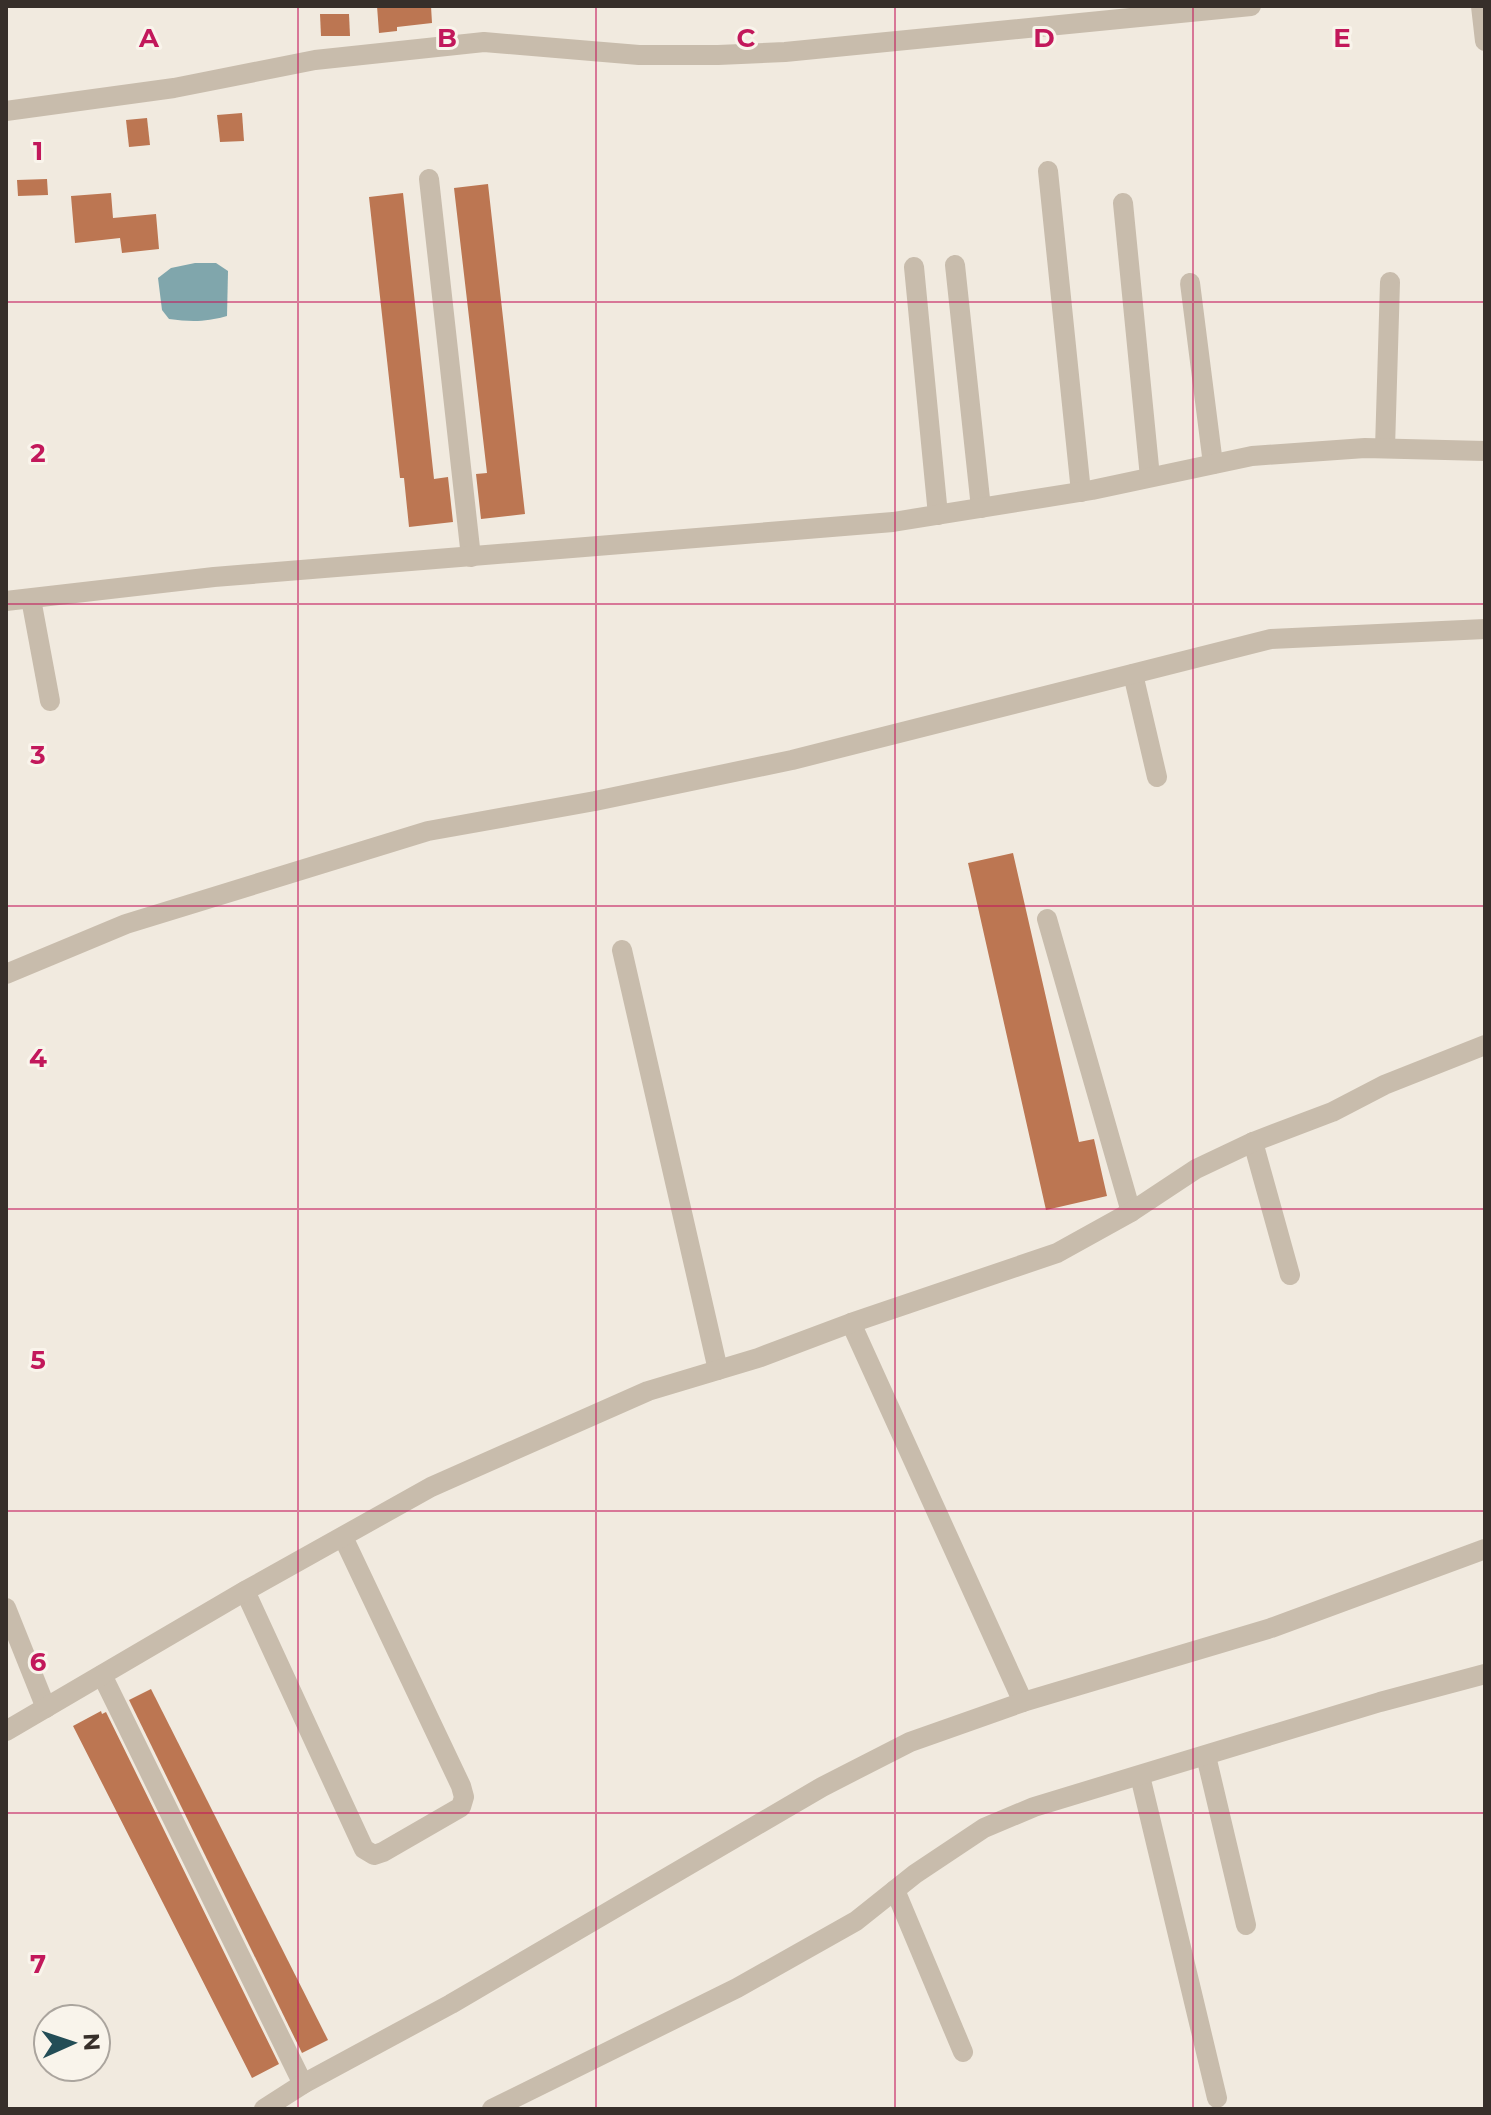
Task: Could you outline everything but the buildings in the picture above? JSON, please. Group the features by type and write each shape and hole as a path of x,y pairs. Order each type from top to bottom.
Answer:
{"street":[{"path":"6,111 174,88 315,60 469,43 639,55 731,55 1251,6"},
{"path":"1481,6 1485,41"},
{"path":"1048,171 1081,492"},
{"path":"429,179 471,557"},
{"path":"1123,203 1150,477"},
{"path":"955,265 981,508"},
{"path":"914,267 938,515"},
{"path":"1385,448 1390,282"},
{"path":"1190,283 1213,464"},
{"path":"6,601 214,577 893,522 1081,492 1252,456 1385,448 1485,451"},
{"path":"31,599 50,701"},
{"path":"6,974 126,924 428,831 595,801 792,760 1271,639 1485,629"},
{"path":"1133,674 1157,777"},
{"path":"1047,919 1131,1212"},
{"path":"622,950 718,1370"},
{"path":"6,1731 245,1591 431,1487 648,1391 758,1358 1057,1253 1131,1212 1196,1169 1253,1142 1332,1112 1384,1085 1485,1045"},
{"path":"1253,1142 1290,1275"},
{"path":"851,1323 1023,1702"},
{"path":"245,1591 364,1849 374,1855 383,1852 461,1807 464,1797 343,1537"},
{"path":"264,2109 303,2084 451,2004 822,1787 910,1742 1023,1702 1271,1628 1485,1549"},
{"path":"6,1608 46,1708"},
{"path":"492,2109 737,1988 856,1921 915,1874 984,1828 1034,1807 1380,1702 1485,1674"},
{"path":"102,1675 303,2084"},
{"path":"1206,1756 1246,1925"},
{"path":"1140,1776 1217,2098"},
{"path":"895,1890 963,2052"}],"water":[{"path":"216,263 228,271 227,316 177,320 169,319 162,310 158,278 171,268"}]}
